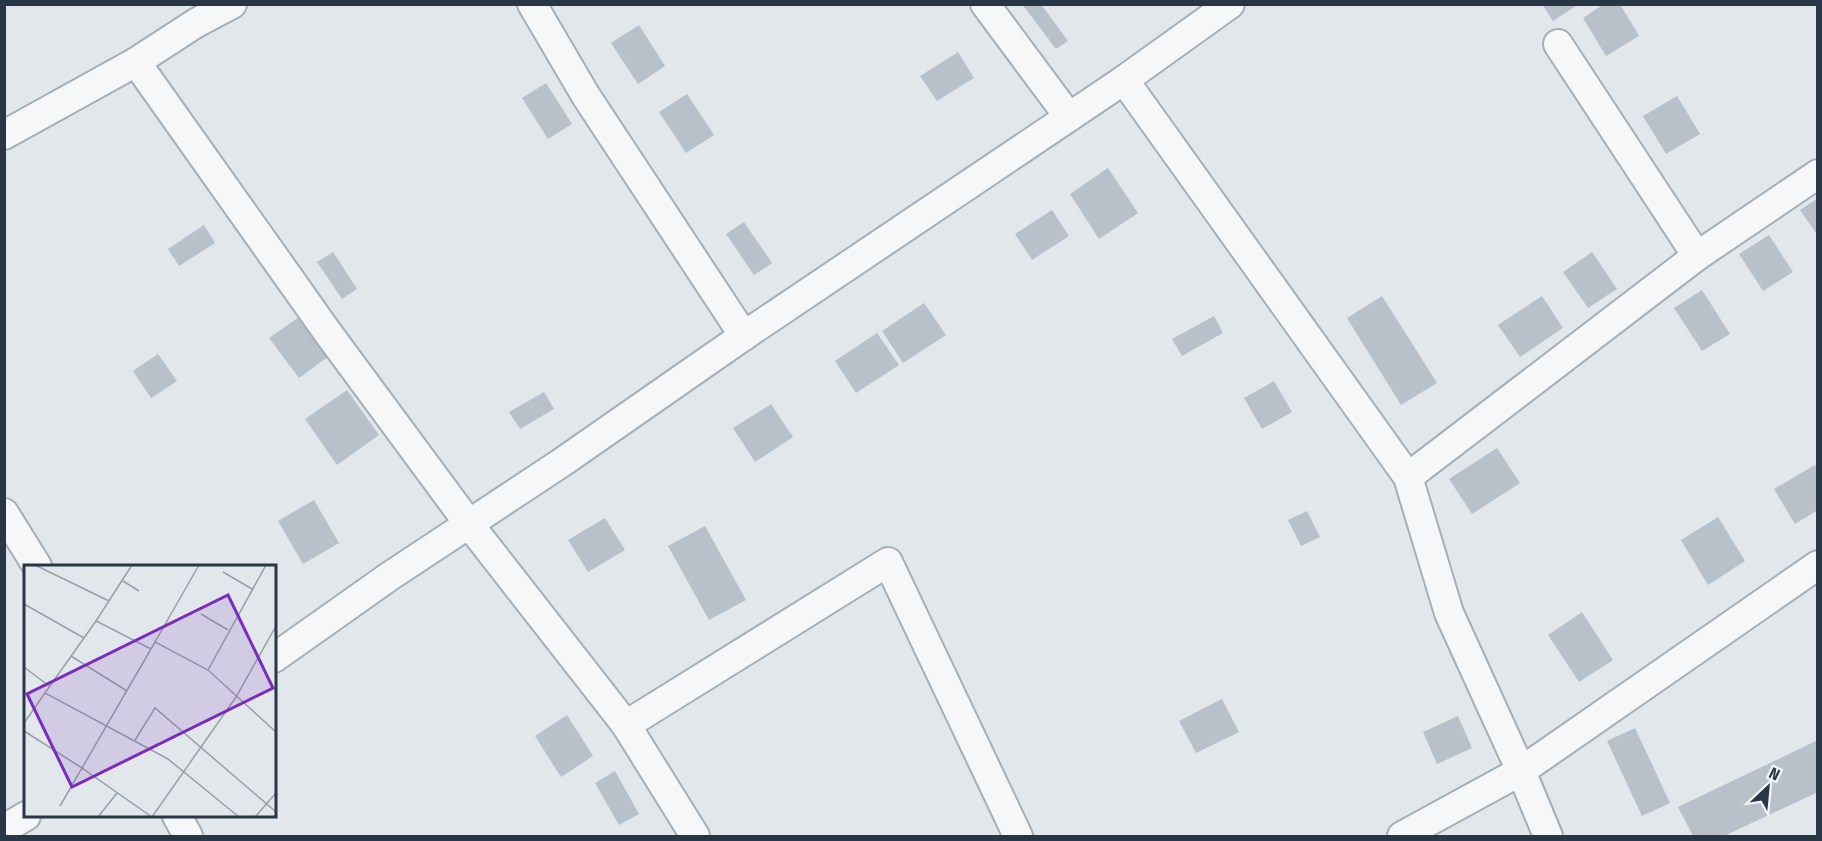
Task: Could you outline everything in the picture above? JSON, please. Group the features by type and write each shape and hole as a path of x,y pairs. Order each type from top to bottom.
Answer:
{"street":[{"path":"4,135 136,62 191,14 232,4"},
{"path":"532,4 586,96 744,336"},
{"path":"985,4 1070,117"},
{"path":"276,657 390,576 561,463 744,336 1070,117 1230,4"},
{"path":"1558,44 1697,256"},
{"path":"136,62 328,333 469,524 626,724 695,837"},
{"path":"1124,80 1408,477 1449,613 1521,771 1548,837"},
{"path":"1408,477 1697,256 1818,174"},
{"path":"4,513 36,565"},
{"path":"626,724 888,562 1018,837"},
{"path":"1402,837 1521,771 1818,565"},
{"path":"4,829 24,817"},
{"path":"178,817 188,837"}],"building":[{"path":"1022,4 1041,4 1068,41 1056,49"},
{"path":"1542,4 1579,4 1553,21"},
{"path":"1604,4 1620,4 1639,36 1606,56 1583,18"},
{"path":"639,25 665,66 638,84 611,43"},
{"path":"958,52 974,78 937,101 920,76"},
{"path":"546,83 572,124 548,139 522,98"},
{"path":"687,94 714,135 686,153 659,112"},
{"path":"1677,96 1700,134 1666,154 1643,116"},
{"path":"1108,168 1138,213 1099,239 1070,194"},
{"path":"1818,198 1818,236 1800,210"},
{"path":"1052,210 1069,236 1032,260 1015,234"},
{"path":"744,222 772,263 754,275 726,234"},
{"path":"204,225 215,243 179,266 168,249"},
{"path":"1769,235 1793,272 1763,291 1739,254"},
{"path":"333,252 357,289 342,299 317,262"},
{"path":"1592,252 1617,289 1588,308 1563,272"},
{"path":"1702,290 1730,334 1702,351 1674,308"},
{"path":"1382,296 1437,383 1401,405 1347,318"},
{"path":"1542,296 1563,328 1520,357 1498,325"},
{"path":"924,303 946,335 903,363 882,331"},
{"path":"1214,316 1223,333 1182,356 1172,339"},
{"path":"299,317 329,356 299,378 269,338"},
{"path":"877,333 899,365 856,393 835,361"},
{"path":"158,354 177,381 151,398 133,371"},
{"path":"1274,381 1292,412 1262,429 1244,398"},
{"path":"347,390 379,435 337,465 305,419"},
{"path":"544,392 554,409 520,429 509,412"},
{"path":"771,404 793,437 755,462 733,428"},
{"path":"1497,448 1520,483 1472,514 1449,479"},
{"path":"1815,465 1818,469 1818,510 1795,524 1774,489"},
{"path":"314,500 339,543 303,564 278,521"},
{"path":"1307,511 1320,537 1301,546 1288,520"},
{"path":"1718,517 1745,561 1708,585 1681,540"},
{"path":"605,518 625,550 588,572 568,540"},
{"path":"705,526 746,600 709,620 668,546"},
{"path":"1582,612 1613,660 1579,682 1548,635"},
{"path":"1222,699 1239,732 1196,753 1179,721"},
{"path":"567,715 593,756 561,777 535,736"},
{"path":"1458,716 1472,748 1437,764 1423,732"},
{"path":"1635,728 1670,803 1642,816 1607,741"},
{"path":"1818,740 1818,792 1724,836 1693,836 1678,807"},
{"path":"615,771 639,814 619,825 595,783"}]}
